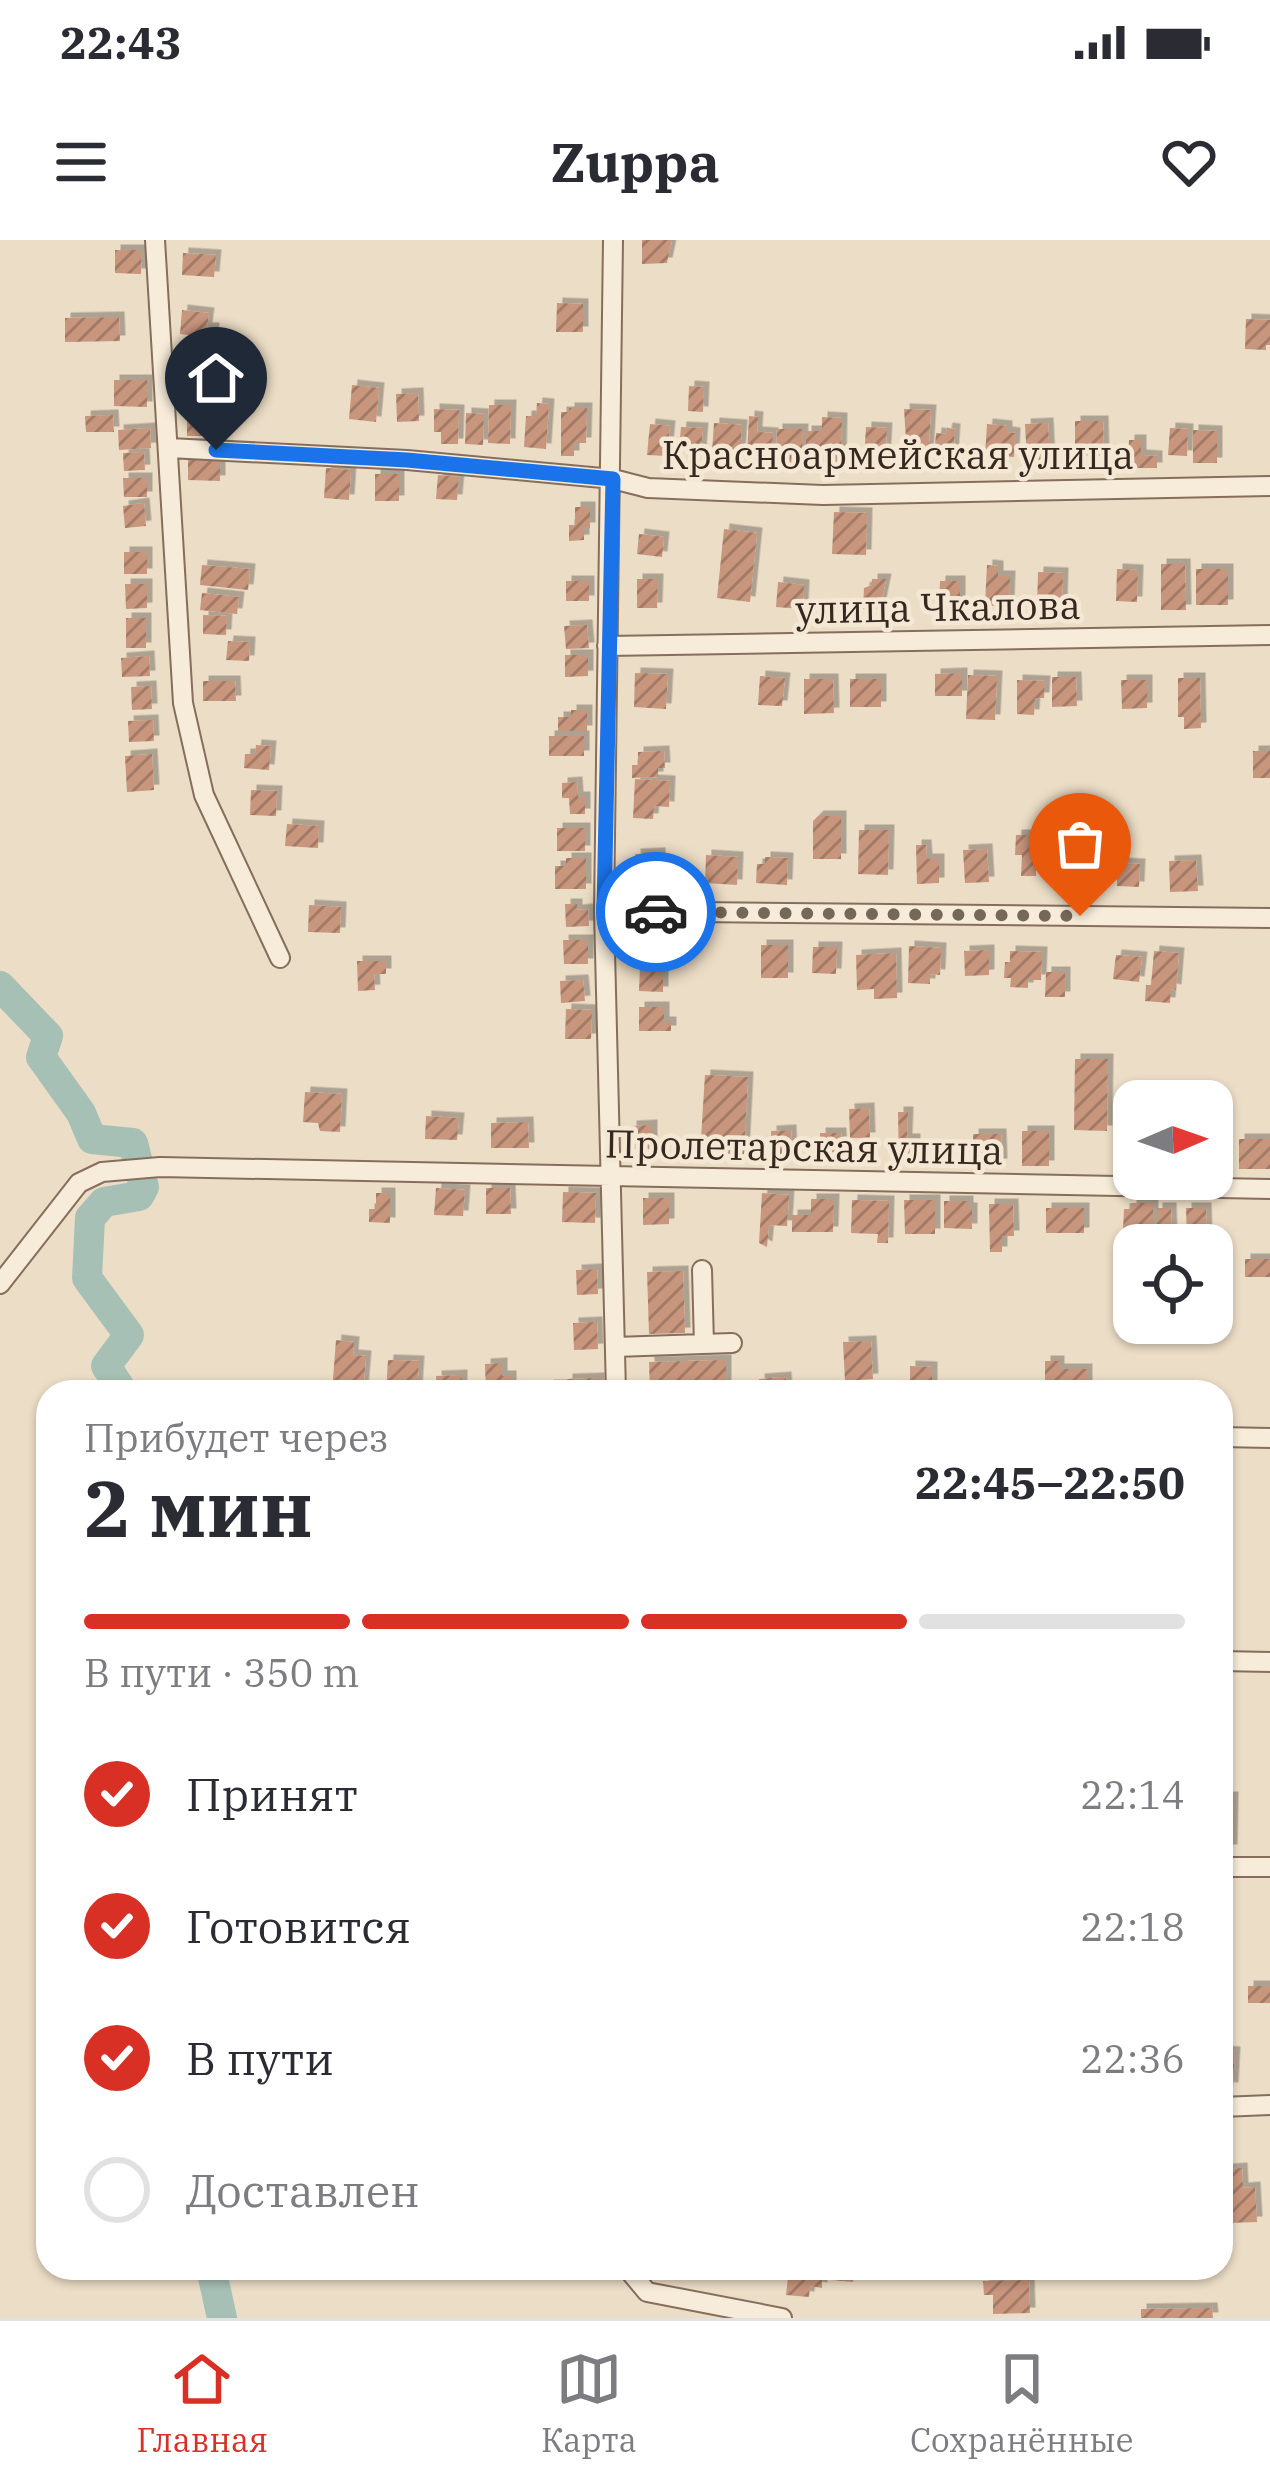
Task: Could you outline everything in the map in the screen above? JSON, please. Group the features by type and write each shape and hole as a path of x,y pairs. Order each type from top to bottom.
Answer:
{"street":[{"path":"155,240 183,703 204,795 280,958"},
{"path":"614,240 604,911 616,1380"},
{"name":"Красноармейская улица","path":"169,448 407,460 613,479 648,488 823,495 1270,486"},
{"name":"улица Чкалова","path":"607,646 1270,635"},
{"path":"604,911 1270,918"},
{"name":"Пролетарская улица","path":"0,1284 80,1183 92,1174 131,1169 1270,1189"},
{"path":"702,1270 704,1344"},
{"path":"615,1347 732,1343"},
{"path":"1233,1436 1270,1438"},
{"path":"1233,1661 1270,1662"},
{"path":"1233,1867 1270,1867"},
{"path":"1233,2107 1270,2105"},
{"path":"638,2280 647,2292 782,2318"}],"building":[{"path":"642,240 672,240 667,263 642,264"},
{"path":"115,250 142,250 141,274 115,273"},
{"path":"183,253 216,255 214,277 182,275"},
{"path":"557,303 583,304 583,332 556,332"},
{"path":"182,310 209,313 207,328 214,328 213,338 180,334"},
{"path":"119,317 120,341 65,342 65,318"},
{"path":"1246,319 1270,320 1266,350 1245,349"},
{"path":"217,343 239,345 237,369 215,367"},
{"path":"114,380 147,380 147,407 114,406"},
{"path":"352,385 379,388 376,422 349,419"},
{"path":"689,386 704,387 703,412 688,411"},
{"path":"418,393 419,421 397,422 396,394"},
{"path":"537,403 549,404 546,449 524,447 526,416 536,416"},
{"path":"489,405 511,405 510,444 488,443"},
{"path":"587,408 586,443 574,443 574,456 561,456 561,412"},
{"path":"434,409 459,410 458,444 441,444 441,432 434,432"},
{"path":"904,409 931,410 928,457 907,456"},
{"path":"187,413 217,413 216,436 187,436"},
{"path":"466,413 484,414 483,445 465,444"},
{"path":"113,415 114,432 86,432 85,416"},
{"path":"749,416 758,417 757,432 773,433 772,453 747,452"},
{"path":"822,417 842,418 841,468 811,467 806,431 822,431"},
{"path":"1075,421 1103,421 1104,456 1075,456"},
{"path":"714,423 742,425 740,455 712,452"},
{"path":"1048,423 1050,461 1027,461 1025,424"},
{"path":"650,424 670,426 667,456 647,455"},
{"path":"987,424 1007,426 1007,432 1015,433 1014,457 985,455"},
{"path":"681,427 703,428 701,452 679,450"},
{"path":"866,427 887,428 885,463 864,461"},
{"path":"150,428 151,448 119,450 118,430"},
{"path":"947,428 955,429 953,459 934,458 936,433 946,434"},
{"path":"1170,428 1188,429 1187,456 1168,455"},
{"path":"777,429 803,429 802,468 776,467"},
{"path":"1193,430 1217,431 1217,463 1193,463"},
{"path":"1129,440 1141,440 1141,455 1157,456 1157,468 1128,468"},
{"path":"144,452 145,470 124,471 123,453"},
{"path":"188,456 220,457 220,481 188,480"},
{"path":"326,468 351,470 349,500 324,498"},
{"path":"375,474 399,474 399,501 375,501"},
{"path":"438,475 459,477 457,500 436,499"},
{"path":"123,478 147,478 147,497 124,497"},
{"path":"144,503 146,526 125,528 123,506"},
{"path":"575,507 590,507 590,528 584,528 584,540 569,541 569,525 575,525"},
{"path":"834,512 867,513 866,555 832,554"},
{"path":"724,529 757,533 750,602 717,598"},
{"path":"639,534 664,537 662,557 637,554"},
{"path":"124,552 147,552 147,574 124,574"},
{"path":"1161,564 1185,564 1186,610 1161,610"},
{"path":"202,565 250,569 248,590 200,585"},
{"path":"987,565 998,566 998,576 1010,576 1009,607 985,605"},
{"path":"1117,569 1138,570 1137,602 1116,601"},
{"path":"1196,569 1228,569 1228,605 1196,605"},
{"path":"1038,572 1063,573 1062,607 1037,606"},
{"path":"637,579 658,579 657,608 637,608"},
{"path":"872,579 886,579 880,609 863,609 864,588 872,585"},
{"path":"566,581 589,581 589,601 566,601"},
{"path":"940,581 960,581 960,606 939,605"},
{"path":"778,582 804,585 803,609 776,607"},
{"path":"125,584 147,584 147,608 126,609"},
{"path":"202,593 239,597 237,614 200,610"},
{"path":"203,615 227,616 226,635 203,634"},
{"path":"126,618 146,618 146,648 126,648"},
{"path":"587,625 589,648 566,649 564,626"},
{"path":"228,641 250,642 249,661 226,660"},
{"path":"565,655 588,655 588,676 565,677"},
{"path":"149,656 150,676 122,677 121,658"},
{"path":"635,673 668,674 666,709 634,707"},
{"path":"962,673 962,696 935,696 935,674"},
{"path":"968,675 997,676 995,720 966,719"},
{"path":"760,676 785,678 782,706 758,705"},
{"path":"1052,677 1076,677 1077,706 1052,707"},
{"path":"1178,678 1200,678 1201,728 1184,729 1184,717 1178,717"},
{"path":"804,679 833,679 834,713 804,714"},
{"path":"850,679 881,679 881,707 850,707"},
{"path":"1017,680 1045,681 1044,698 1035,698 1034,715 1017,714"},
{"path":"1121,680 1147,680 1147,708 1122,709"},
{"path":"203,681 235,681 236,701 203,701"},
{"path":"151,686 152,709 132,710 131,687"},
{"path":"571,710 587,710 587,731 558,731 558,717 571,717"},
{"path":"153,720 154,741 129,742 128,721"},
{"path":"549,736 584,736 584,756 549,756"},
{"path":"256,745 271,746 269,770 244,768 245,754 255,754"},
{"path":"664,751 665,768 658,768 658,777 632,778 638,752"},
{"path":"1253,751 1270,751 1270,778 1253,778"},
{"path":"152,754 154,790 127,792 125,756"},
{"path":"635,779 670,781 669,807 654,806 653,819 633,818"},
{"path":"577,782 578,797 585,797 585,814 570,814 569,798 562,798 562,783"},
{"path":"251,790 277,791 276,816 250,815"},
{"path":"818,816 841,816 841,859 813,859 813,821"},
{"path":"287,824 319,826 318,848 285,846"},
{"path":"557,828 585,828 585,851 557,851"},
{"path":"859,830 889,830 888,875 858,874"},
{"path":"1016,835 1044,835 1036,876 1021,876"},
{"path":"1053,843 1091,843 1090,872 1053,871"},
{"path":"916,845 926,845 927,859 939,859 939,883 917,884"},
{"path":"987,849 989,882 965,883 963,850"},
{"path":"660,853 661,882 637,884 635,854"},
{"path":"706,855 738,857 737,885 705,883"},
{"path":"765,857 788,858 787,885 756,883 757,864 765,864"},
{"path":"566,858 586,858 586,889 555,889 555,866 566,866"},
{"path":"1196,860 1198,891 1170,892 1169,861"},
{"path":"1117,863 1140,864 1139,887 1117,886"},
{"path":"565,904 588,909 589,926 566,927"},
{"path":"309,905 341,907 340,933 308,932"},
{"path":"563,940 588,940 588,964 564,964"},
{"path":"639,940 662,941 661,959 639,959"},
{"path":"761,945 788,945 788,978 761,978"},
{"path":"909,946 941,948 940,975 930,974 930,984 908,983"},
{"path":"813,947 837,947 836,974 812,973"},
{"path":"989,950 989,975 965,976 964,951"},
{"path":"1010,951 1042,952 1041,980 1028,980 1028,988 1010,987 1011,978 1004,978"},
{"path":"1154,951 1179,953 1176,990 1171,989 1170,1003 1145,1001"},
{"path":"896,953 897,998 874,999 874,989 857,990 856,955"},
{"path":"1116,955 1142,957 1139,982 1113,979"},
{"path":"357,961 386,961 386,974 374,974 375,990 358,991"},
{"path":"640,965 658,965 663,970 663,992 639,991"},
{"path":"1046,972 1065,972 1065,997 1045,997"},
{"path":"583,980 585,1001 561,1003 560,981"},
{"path":"639,1007 664,1007 664,1022 671,1022 671,1031 639,1031"},
{"path":"566,1009 592,1010 591,1039 565,1039"},
{"path":"1075,1059 1108,1059 1107,1131 1074,1130"},
{"path":"705,1075 748,1077 744,1157 700,1154"},
{"path":"305,1092 342,1094 340,1132 320,1131 318,1123 303,1122"},
{"path":"869,1108 870,1138 850,1138 849,1109"},
{"path":"898,1112 908,1112 907,1139 915,1139 915,1164 899,1164"},
{"path":"426,1116 459,1118 457,1140 425,1139"},
{"path":"528,1122 529,1148 491,1148 491,1123"},
{"path":"652,1125 652,1149 631,1149 631,1126"},
{"path":"791,1130 792,1156 772,1157 771,1131"},
{"path":"1022,1131 1049,1131 1049,1166 1022,1166"},
{"path":"820,1133 841,1133 842,1158 821,1158"},
{"path":"973,1134 1001,1134 1002,1164 974,1165"},
{"path":"1239,1139 1270,1139 1270,1169 1239,1169"},
{"path":"436,1188 465,1190 463,1216 434,1215"},
{"path":"486,1188 510,1188 511,1214 486,1214"},
{"path":"563,1192 596,1193 595,1223 562,1222"},
{"path":"376,1193 390,1193 390,1223 369,1222 369,1209 376,1209"},
{"path":"762,1193 789,1195 787,1226 769,1225 767,1247 759,1243"},
{"path":"643,1198 669,1198 669,1224 643,1225"},
{"path":"811,1199 834,1199 833,1232 792,1232 792,1215 811,1215"},
{"path":"852,1200 889,1201 888,1243 877,1243 878,1234 851,1233"},
{"path":"904,1200 935,1200 935,1234 905,1234"},
{"path":"944,1201 968,1201 972,1229 944,1228"},
{"path":"1131,1203 1153,1203 1153,1224 1123,1224 1124,1209 1131,1209"},
{"path":"989,1204 1013,1204 1014,1236 1002,1236 1002,1252 990,1252"},
{"path":"1046,1208 1084,1208 1084,1233 1046,1233"},
{"path":"1157,1208 1171,1208 1172,1224 1157,1224"},
{"path":"1186,1208 1206,1208 1207,1224 1187,1224"},
{"path":"1245,1259 1270,1259 1270,1277 1245,1277"},
{"path":"597,1269 598,1294 577,1295 576,1270"},
{"path":"683,1271 685,1333 649,1334 647,1272"},
{"path":"597,1322 598,1349 574,1350 573,1323"},
{"path":"336,1340 354,1342 353,1355 366,1356 364,1380 333,1380"},
{"path":"871,1341 873,1379 845,1380 843,1342"},
{"path":"388,1360 419,1361 418,1380 387,1380"},
{"path":"726,1360 726,1380 650,1380 649,1362"},
{"path":"1045,1361 1059,1361 1059,1369 1087,1369 1087,1380 1045,1380"},
{"path":"502,1363 502,1376 511,1376 511,1380 486,1380 485,1364"},
{"path":"910,1366 932,1367 932,1380 910,1380"},
{"path":"462,1375 462,1380 436,1380 436,1376"},
{"path":"1248,1986 1270,1986 1270,2003 1248,2003"},
{"path":"1242,2168 1243,2188 1255,2187 1257,2222 1233,2223 1233,2169"},
{"path":"788,2280 822,2280 822,2288 810,2286 809,2297 786,2295"},
{"path":"1029,2280 1030,2313 993,2314 993,2295 984,2295 983,2281"},
{"path":"1212,2308 1213,2318 1141,2318 1141,2309"}],"waterway":[{"path":"0,986 48,1036 41,1057 81,1113 92,1139 133,1143 144,1187 139,1196 104,1202 90,1218 87,1278 129,1335 106,1366 115,1380"},
{"path":"214,2280 222,2318"}],"way so far":[{"path":"656,912 1080,916"}],"route":[{"path":"216,450 407,460 613,479 604,911 656,912"}]}
